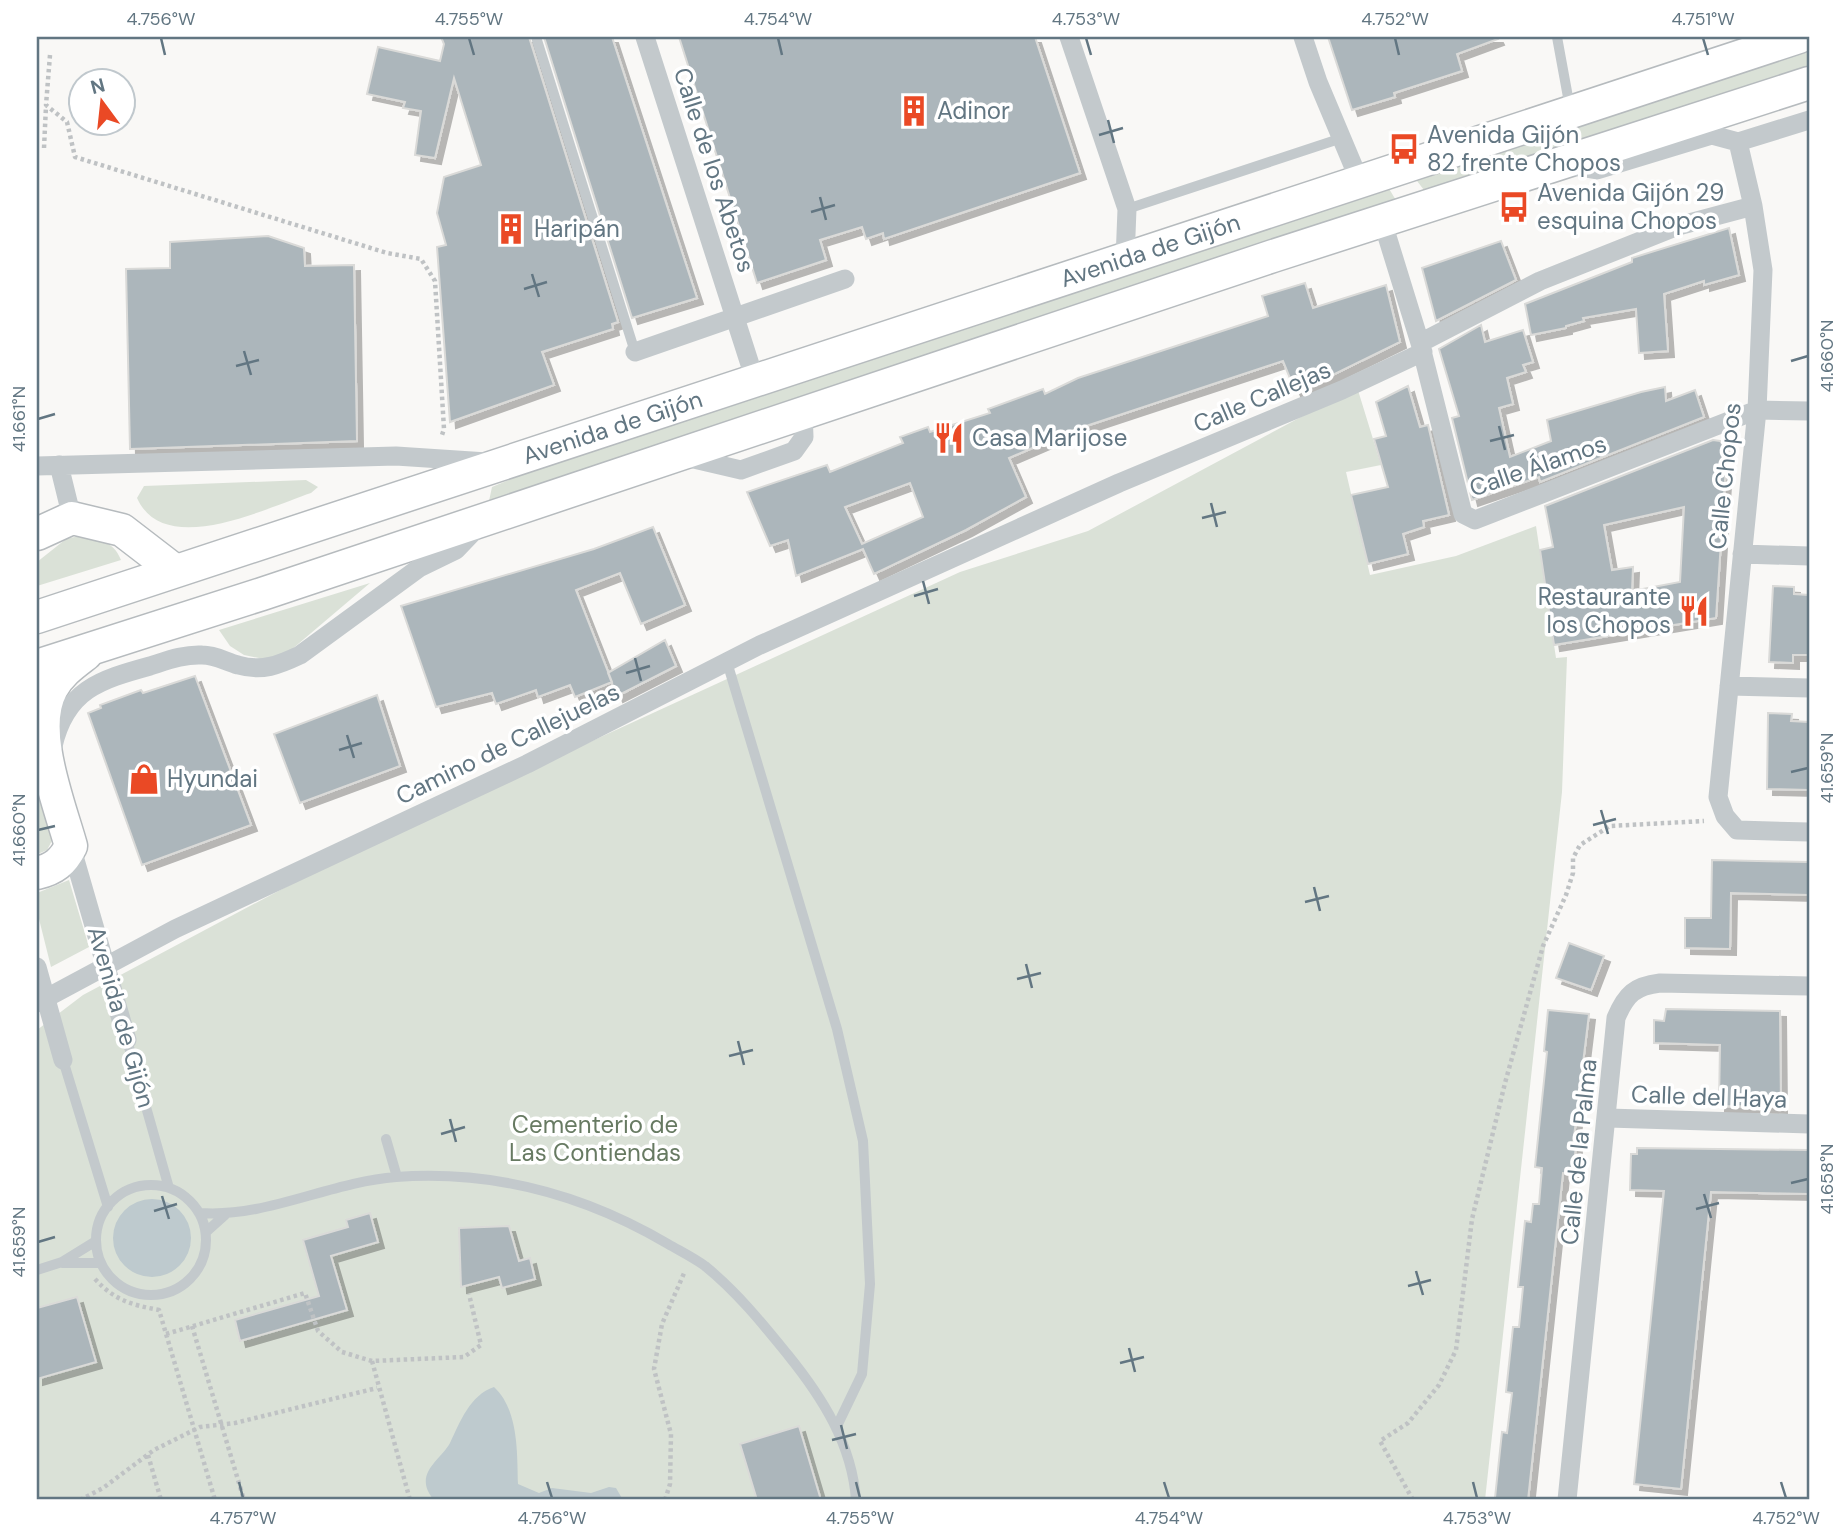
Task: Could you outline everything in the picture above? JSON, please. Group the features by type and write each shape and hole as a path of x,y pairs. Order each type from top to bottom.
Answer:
{"highway":[{"name":"Avenida de Gijón","path":"37,617 1799,37"},
{"name":"Avenida de Gijón","path":"37,666 1382,220 1564,164 1809,83"},
{"path":"37,633 305,544 344,516"},
{"path":"37,534 72,517 122,530 174,570"},
{"path":"49,767 44,708 52,688 63,672 95,647"},
{"path":"37,736 49,767 71,846 63,861 49,870 37,873"}],"street":[{"name":"Calle de los Abetos","path":"645,37 755,380"},
{"path":"1069,37 1127,209 1125,260"},
{"path":"1303,37 1360,182"},
{"name":"Avenida de Gijón","path":"1564,164 1597,170 1712,135 1738,142 1809,120"},
{"name":"Calle Chopos","path":"1725,816 1718,797 1757,410 1763,270 1753,206 1738,142"},
{"name":"Calle Callejas","path":"1119,483 1342,390 1540,281 1678,226 1753,206"},
{"name":"Calle Álamos","path":"1382,220 1422,347 1463,514 1475,520 1757,410"},
{"path":"635,352 845,279"},
{"path":"1757,410 1809,411"},
{"name":"Avenida de Gijón","path":"37,466 383,456 503,463"},
{"path":"59,465 72,517"},
{"name":"Camino de Callejuelas","path":"41,1000 105,964 527,764 727,662 1119,483"},
{"name":"Avenida de Gijón","path":"49,767 59,722 68,707 95,684 185,656 203,654 252,668 266,669 281,664 300,655 419,568 456,550 486,518"},
{"path":"1742,554 1809,556"},
{"path":"1729,686 1809,688"},
{"path":"1725,816 1737,830 1809,832"},
{"name":"Avenida de Gijón","path":"71,846 127,1040"},
{"path":"37,967 41,1000 64,1060"},
{"name":"Calle de la Palma","path":"1567,1500 1608,1118 1616,1018 1624,999 1639,986 1809,986"},
{"name":"Calle del Haya","path":"1608,1118 1809,1124"}],"lane":[{"path":"536,37 635,352"},
{"path":"1557,37 1571,112"},
{"path":"1127,209 1342,138"},
{"path":"727,662 834,1017 863,1141 870,1284 862,1374 836,1426"},
{"name":"Avenida de Gijón","path":"127,1040 169,1188"},
{"path":"64,1060 107,1207"},
{"path":"386,1139 397,1177"},
{"path":"200,1213 225,1215 346,1184 397,1177 476,1178 554,1191 634,1224 704,1265 750,1308 805,1376 836,1426 850,1461 856,1500"},
{"path":"152,1185 169,1188 192,1202 200,1213 206,1232 205,1255 199,1268 178,1288 164,1293 150,1295 122,1287 101,1263 96,1241 100,1221 107,1207 120,1195 135,1188 152,1185"},
{"path":"206,1232 225,1215"},
{"path":"37,1270 62,1262 96,1241"},
{"path":"62,1262 101,1263"}],"path":[{"path":"44,148 50,55"},
{"path":"46,105 67,122 75,157 387,253 421,259 435,281 444,429 434,458"},
{"path":"1413,1500 1380,1441 1408,1423 1439,1385 1456,1350 1472,1219 1508,1071 1543,946 1573,873 1573,858 1580,845 1610,826 1702,821 1725,816"},
{"path":"665,1500 670,1484 671,1434 654,1369 662,1324 691,1258"},
{"path":"91,1276 108,1294 131,1305 159,1310 215,1500"},
{"path":"166,1334 304,1293 318,1331 342,1352 372,1361 464,1357 481,1345 469,1294"},
{"path":"192,1326 244,1500"},
{"path":"372,1361 377,1388 410,1500"},
{"path":"80,1500 103,1488 148,1455 193,1431 377,1388"},
{"path":"148,1455 160,1497 152,1500"}],"green space":[{"path":"1809,49 1809,69 1427,194 1414,177"},
{"path":"1388,187 1397,202 489,501 492,487 561,458"},
{"name":"Cementerio de Las Contiendas","path":"1357,387 1381,465 1346,472 1370,575 1456,556 1536,526 1556,658 1567,657 1562,792 1485,1500 37,1500 37,1030 83,995 359,848 960,572 1088,531"},
{"path":"306,480 318,487 311,493 243,517 192,527 169,525 150,516 137,498 144,486"},
{"path":"79,536 109,544 121,560 37,586 37,562 66,539"},
{"path":"370,583 284,656 264,659 244,655 230,646 219,630"},
{"path":"37,777 54,837 47,850 38,854"},
{"path":"69,880 89,947 51,967 37,911 37,893"}],"shaded area":[{"path":"144,1199 160,1199 174,1205 185,1216 191,1230 191,1246 185,1260 174,1271 160,1277 144,1277 130,1271 119,1260 113,1246 113,1230 119,1216 130,1205"},
{"path":"494,1387 508,1408 512,1420 517,1446 518,1484 539,1493 552,1488 591,1493 609,1487 616,1488 623,1500 434,1500 426,1483 430,1468 446,1450 472,1403 478,1396"}],"building":[{"name":"Haripán","path":"441,37 529,37 618,322 612,324 613,329 542,352 554,385 450,422 437,247 446,245 437,213 444,177 481,165 454,78 435,158 415,155 421,111 403,108 405,102 367,94 378,47 440,61 444,44"},
{"path":"544,37 612,37 697,298 632,318"},
{"path":"679,37 1035,37 1080,173 884,239 883,233 866,239 862,227 820,240 826,260 757,283"},
{"path":"1328,37 1498,39 1457,54 1462,71 1394,93 1395,97 1352,110"},
{"path":"1729,228 1739,275 1704,285 1704,281 1664,294 1668,351 1639,353 1636,309 1583,318 1584,321 1566,328 1531,335 1525,304 1632,262 1632,258"},
{"path":"268,236 304,248 305,266 354,265 357,441 130,449 126,269 170,268 170,242"},
{"path":"1501,241 1516,280 1436,321 1422,268"},
{"path":"1305,283 1313,308 1386,285 1400,342 1296,393 1283,361 1074,430 1009,458 1026,497 966,530 874,574 863,549 796,576 788,540 770,546 747,492 827,465 830,472 903,443 900,437 928,427 930,432 990,413 988,409 1043,389 1045,394 1078,378 1268,316 1262,296","holes":["910,483 923,517 862,544 845,507"]},
{"path":"1481,325 1485,342 1523,330 1533,362 1523,365 1526,372 1507,378 1513,404 1499,408 1510,457 1551,441 1547,420 1665,387 1666,401 1695,390 1704,417 1540,482 1539,477 1472,500 1452,418 1459,416 1439,349"},
{"path":"1408,386 1420,427 1428,425 1449,515 1423,521 1424,527 1403,534 1408,554 1368,564 1351,495 1388,487 1374,439 1386,436 1376,402"},
{"path":"1713,440 1720,441 1727,450 1716,618 1554,645 1540,550 1553,547 1545,506","holes":["1684,507 1680,582 1632,591 1633,567 1612,570 1604,525"]},
{"path":"653,527 685,605 641,624 620,573 576,590 612,682 575,697 570,685 538,697 536,690 496,704 492,693 436,707 401,606 594,549"},
{"path":"1773,586 1794,587 1794,594 1809,595 1809,655 1793,655 1793,663 1769,662"},
{"path":"665,640 676,666 617,696 608,673"},
{"path":"195,676 251,825 142,865 88,713 101,708 100,705 141,690 143,693"},
{"path":"377,695 400,766 300,803 274,734"},
{"path":"1768,713 1792,714 1791,721 1809,722 1809,790 1767,789"},
{"path":"1712,860 1809,862 1809,895 1731,893 1730,949 1685,948 1685,918 1711,918"},
{"path":"1569,943 1604,956 1591,990 1556,978"},
{"path":"1666,1009 1780,1011 1781,1107 1719,1106 1720,1045 1654,1043 1654,1020 1664,1021"},
{"path":"1548,1010 1589,1014 1573,1145 1576,1145 1573,1174 1563,1173 1528,1500 1512,1500 1495,1498 1502,1432 1507,1433 1512,1393 1506,1392 1513,1327 1519,1327 1523,1287 1518,1287 1525,1221 1531,1222 1533,1204 1539,1204 1542,1168 1535,1167 1547,1052 1544,1051"},
{"path":"1637,1148 1809,1150 1809,1194 1711,1192 1681,1489 1634,1484 1664,1191 1630,1190 1631,1154 1637,1154"},
{"path":"370,1213 378,1242 331,1256 347,1310 240,1341 235,1320 319,1296 303,1240 348,1227 346,1220"},
{"path":"509,1226 519,1261 530,1258 535,1279 502,1288 499,1277 461,1287 459,1228"},
{"path":"77,1297 96,1362 37,1379 37,1308"},
{"path":"799,1426 821,1500 757,1500 740,1444"}],"place":[{"name":"Adinor","path":"914,111"},
{"name":"Avenida Gijón 82 frente Chopos","path":"1404,149"},
{"name":"Avenida Gijón 29 esquina Chopos","path":"1514,207"},
{"name":"Haripán","path":"511,229"},
{"name":"Casa Marijose","path":"949,438"},
{"name":"Restaurante los Chopos","path":"1694,611"},
{"name":"Hyundai","path":"144,779"}]}
